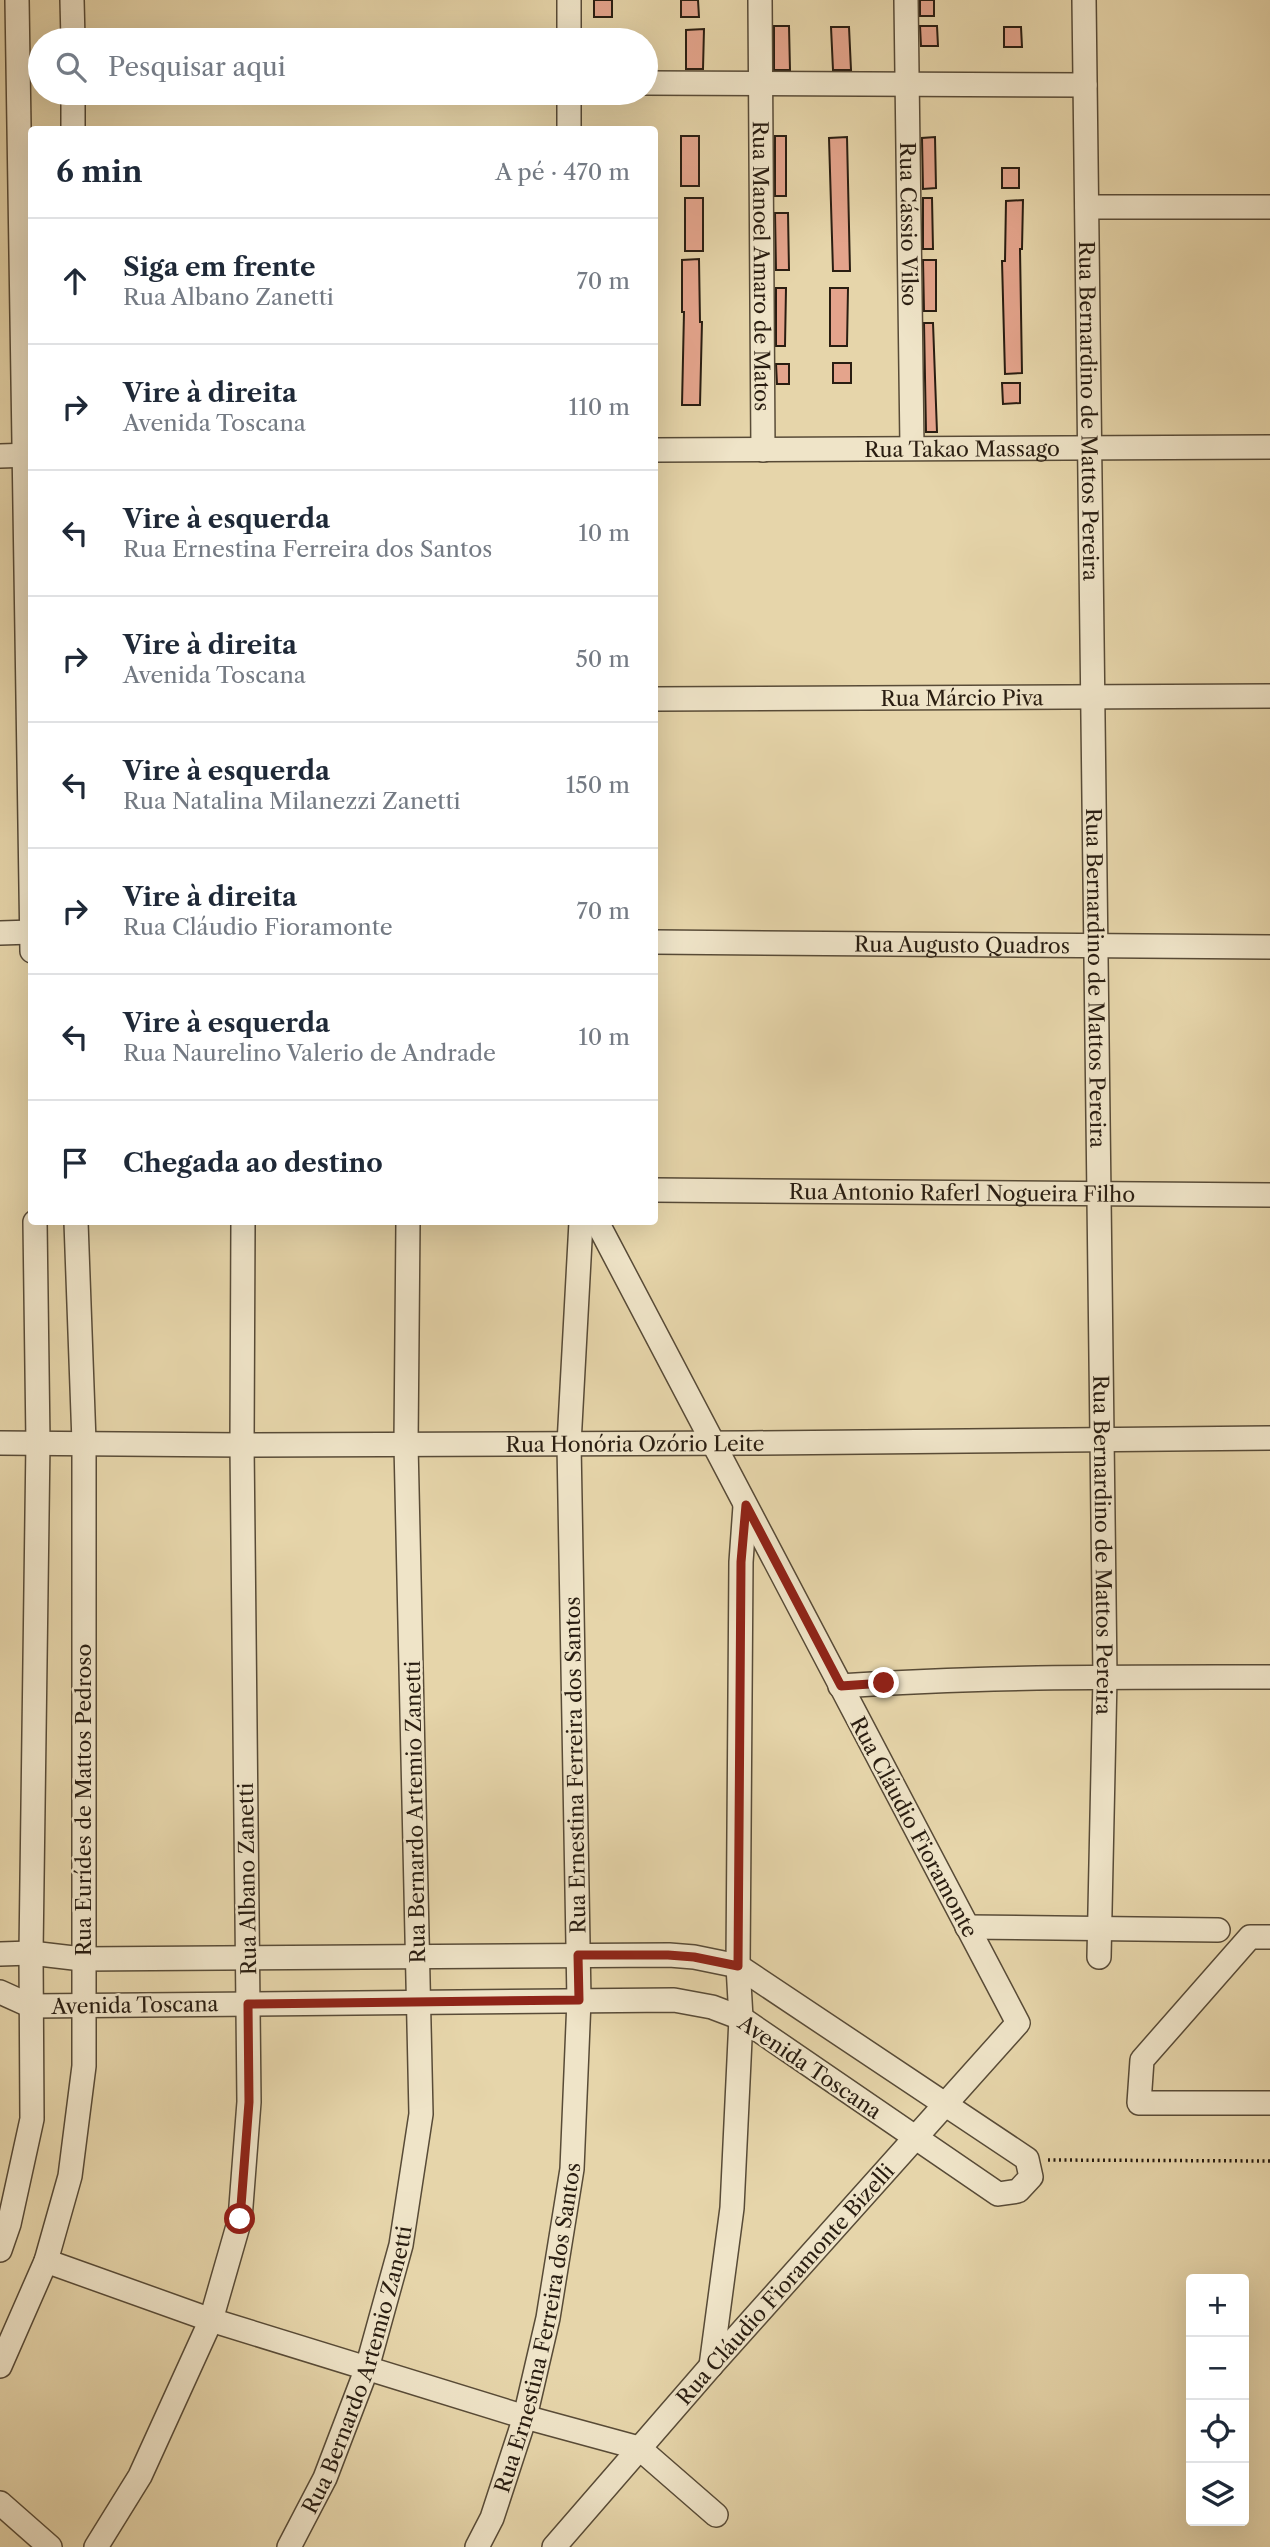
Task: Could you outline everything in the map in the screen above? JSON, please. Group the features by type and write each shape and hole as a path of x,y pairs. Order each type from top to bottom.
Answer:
{"street":[{"path":"17,0 28,417"},
{"path":"72,0 72,28"},
{"path":"569,0 569,28"},
{"name":"Rua Manoel Amaro de Matos","path":"760,0 763,450"},
{"name":"Rua Cássio Vilso","path":"906,0 912,447"},
{"name":"Rua Bernardino de Mattos Pereira","path":"1084,0 1105,1678 1099,1957"},
{"path":"658,83 1085,85"},
{"path":"73,105 73,126"},
{"path":"569,105 569,126"},
{"path":"1087,207 1270,207"},
{"name":"Rua Takao Massago","path":"658,450 1270,447"},
{"path":"0,456 28,455"},
{"name":"Rua Márcio Piva","path":"658,699 1270,696"},
{"path":"0,933 28,932"},
{"name":"Rua Augusto Quadros","path":"658,942 1270,947"},
{"name":"Rua Antonio Raferl Nogueira Filho","path":"658,1190 1270,1195"},
{"path":"0,2250 9,2224 33,2119 31,1953 38,1442 35,1225"},
{"name":"Rua Eurídes de Mattos Pedroso","path":"0,2366 46,2261 70,2176 84,2066 84,1442 76,1225"},
{"name":"Rua Albano Zanetti","path":"96,2547 140,2476 211,2320 240,2219 249,2102 242,1445 243,1225"},
{"name":"Rua Bernardo Artemio Zanetti","path":"289,2547 325,2479 368,2368 401,2245 421,2114 406,1444 408,1225"},
{"name":"Rua Ernestina Ferreira dos Santos","path":"477,2547 492,2518 525,2417 548,2318 572,2169 579,2000 569,1444 581,1225"},
{"name":"Rua Cláudio Fioramonte","path":"599,1225 1018,2023"},
{"name":"Rua Honória Ozório Leite","path":"0,1443 569,1444 1270,1438"},
{"path":"711,2365 732,2208 741,2018 738,1966 741,1562 746,1505"},
{"path":"841,1686 1270,1676"},
{"path":"967,1927 1218,1930"},
{"path":"1260,1937 1142,2060 1139,2103 1270,2103"},
{"name":"Avenida Toscana","path":"0,1954 31,1953 82,1959 668,1955 738,1966 1027,2160 1031,2177 1018,2191 998,2194 741,2018 712,2007 674,2000 32,2006 0,1993"},
{"name":"Rua Cláudio Fioramonte Bizelli","path":"554,2547 711,2365 1018,2023"},
{"path":"46,2261 211,2320 525,2417 639,2448 716,2515"},
{"path":"0,2503 50,2547"}],"path":[{"path":"1027,2160 1270,2161"}],"building":[{"path":"594,0 612,0 612,17 594,17"},
{"path":"681,0 698,0 699,17 681,17"},
{"path":"920,0 934,0 934,16 920,16"},
{"path":"774,26 789,26 790,70 774,70"},
{"path":"920,26 937,26 938,46 921,46"},
{"path":"831,27 849,27 851,70 833,70"},
{"path":"1004,27 1021,27 1022,47 1004,47"},
{"path":"704,29 703,69 686,69 686,30"},
{"path":"681,136 699,136 699,186 681,186"},
{"path":"775,136 786,136 786,196 775,196"},
{"path":"847,137 850,271 833,271 829,138"},
{"path":"935,137 936,188 923,189 922,138"},
{"path":"1002,168 1019,168 1019,188 1002,188"},
{"path":"685,198 703,198 703,251 685,251"},
{"path":"923,198 932,198 933,249 923,249"},
{"path":"1023,200 1020,249 1022,373 1005,374 1002,261 1005,261 1006,201"},
{"path":"775,213 788,213 789,270 776,270"},
{"path":"699,259 702,322 700,405 682,405 682,260"},
{"path":"923,260 936,260 936,311 924,311"},
{"path":"776,288 786,288 785,346 776,346"},
{"path":"830,288 848,288 847,346 830,346"},
{"path":"924,323 933,323 937,432 926,432"},
{"path":"833,363 851,363 851,383 833,383"},
{"path":"776,364 789,364 789,384 777,384"},
{"path":"1002,383 1020,383 1020,403 1003,404"}],"route":[{"path":"240,2219 249,2102 248,2004 579,2000 578,1955 668,1955 738,1966 741,1562 746,1505 841,1686 884,1683"}]}
